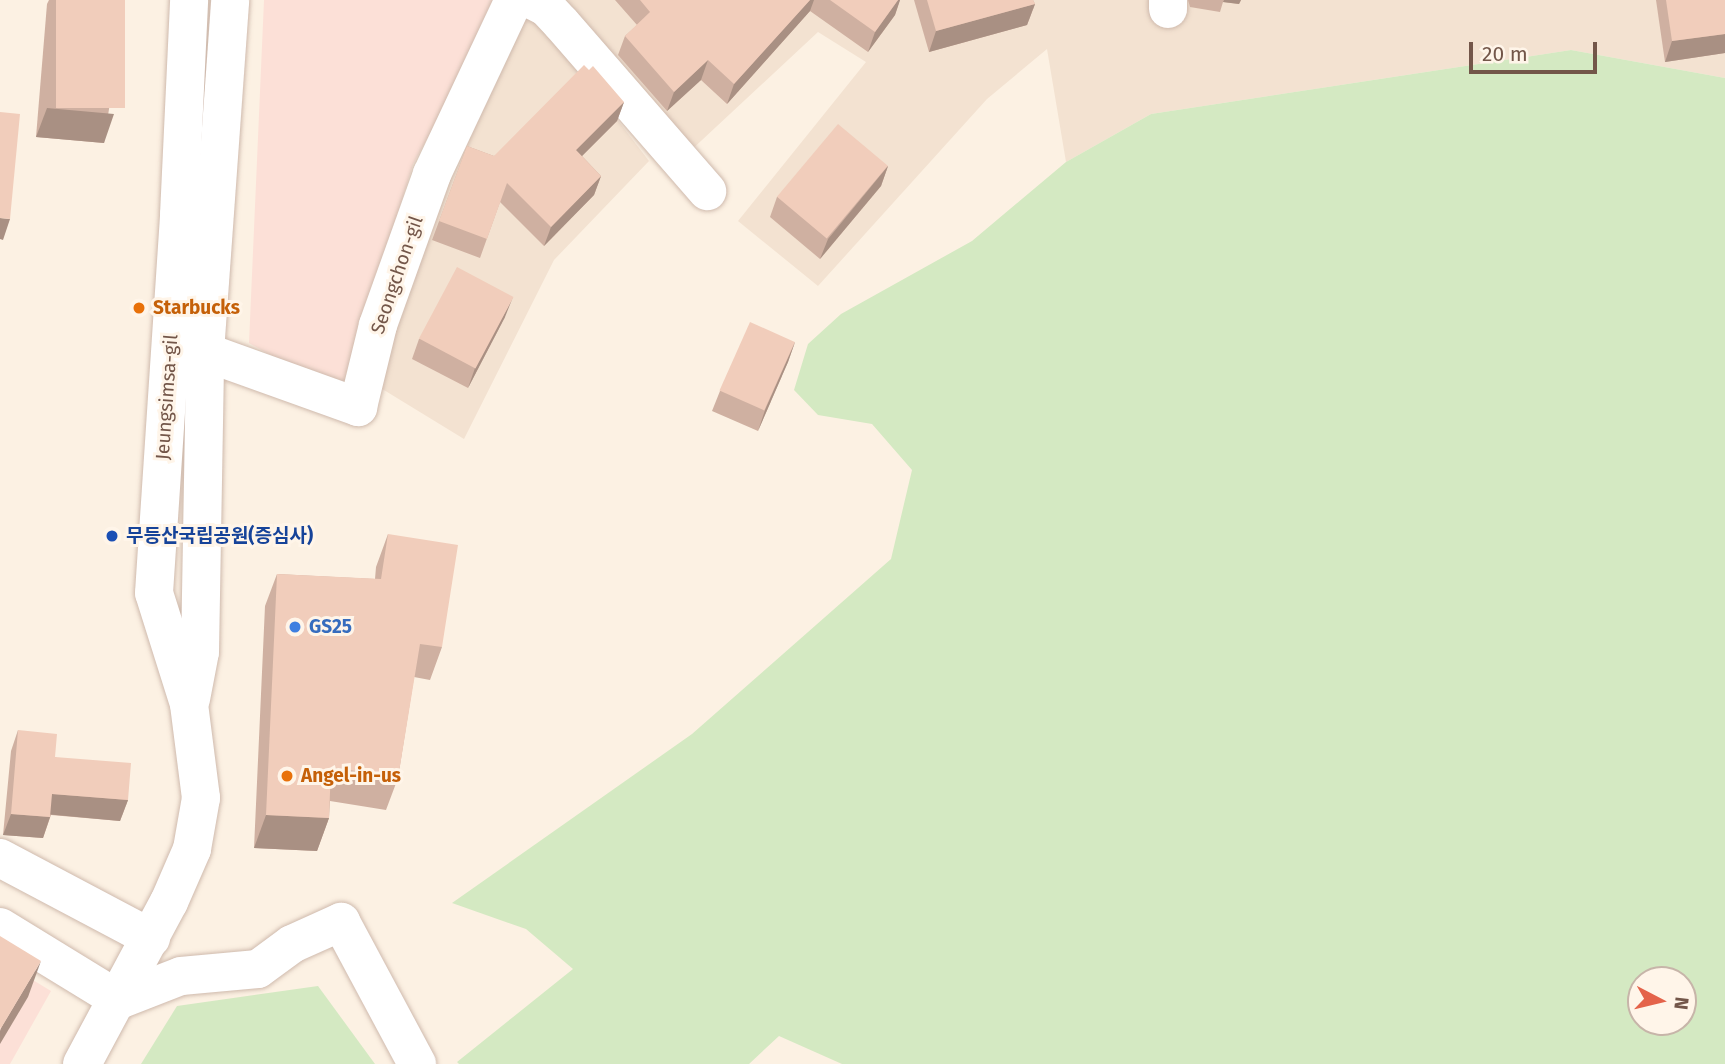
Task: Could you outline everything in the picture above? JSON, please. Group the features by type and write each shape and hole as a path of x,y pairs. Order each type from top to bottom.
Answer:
{"street":[{"name":"Jeungsimsa-gil","path":"82,1064 151,938 192,849 201,798 190,704 154,593 180,215 189,0"},
{"name":"Jeungsimsa-gil","path":"190,704 200,652 205,352 230,0"},
{"name":"Seongchon-gil","path":"205,352 358,407 378,325 432,174 514,0"},
{"path":"532,0 546,7 561,23 707,191"},
{"path":"0,858 151,938"},
{"path":"0,927 119,1000 181,976 258,969 292,944 341,922 417,1064"}],"shaded area":[{"path":"264,0 499,0 478,48 413,164 342,395 249,343"},
{"path":"547,0 1725,0 1725,78 1571,50 1151,114 1066,162 1047,49 987,99 818,286 738,221 866,62 818,32 687,154"},
{"path":"527,8 546,27 649,161 554,260 464,439 379,387 424,224"},
{"path":"0,960 51,991 10,1064 0,1064"}],"green space":[{"path":"1571,50 1725,78 1725,1064 842,1064 779,1036 749,1064 457,1062 573,969 526,929 452,903 692,734 891,559 912,470 872,424 818,415 794,390 808,344 841,314 972,241 1066,162 1151,114"},
{"path":"318,986 375,1064 141,1064 177,1006"}],"building":[{"path":"56,0 125,0 125,108 56,108"},
{"path":"640,0 810,0 734,84 708,60 674,92 625,36 650,12"},
{"path":"830,0 898,0 875,32"},
{"path":"927,0 1033,0 1035,4 936,31"},
{"path":"1666,0 1725,0 1725,34 1672,41"},
{"path":"584,65 589,70 593,66 624,102 576,150 601,176 551,227 507,183 487,239 439,221 467,146 494,156"},
{"path":"0,112 20,114 10,219 0,218"},
{"path":"838,124 888,166 827,239 777,197"},
{"path":"457,267 514,297 475,369 419,339"},
{"path":"750,322 795,342 764,410 719,391"},
{"path":"388,534 458,545 442,647 420,644 398,778 331,767 329,818 266,815 277,574 381,579"},
{"path":"18,730 57,734 55,757 131,763 128,800 52,794 50,817 11,814"},
{"path":"0,936 41,961 1,1028 0,1027"}],"place":[{"name":"Starbucks","path":"139,308"},
{"name":"무등산국립공원(증심사)","path":"112,536"},
{"name":"GS25","path":"295,627"},
{"name":"Angel-in-us","path":"287,776"}]}
